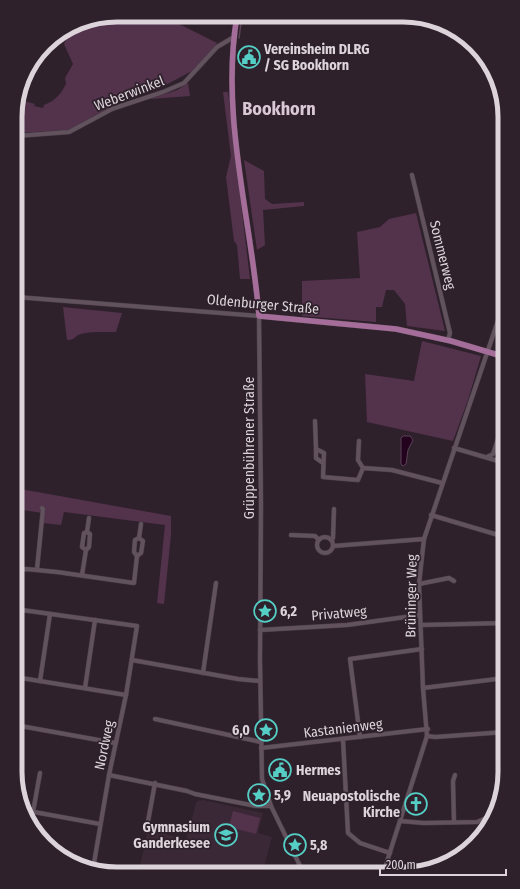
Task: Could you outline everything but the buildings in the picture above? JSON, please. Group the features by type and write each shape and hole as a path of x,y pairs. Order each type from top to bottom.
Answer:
{"main road":[{"name":"Grüppenbührener Straße","path":"236,22 234,37 232,90 235,128 259,316"},
{"name":"Oldenburger Straße","path":"259,316 396,329 448,340 498,355"}],"street":[{"name":"Weberwinkel","path":"22,136 69,132 112,109 177,86 188,79 217,47 234,37"},
{"name":"Sommerweg","path":"412,175 450,333 448,340"},
{"name":"Oldenburger Straße","path":"22,297 259,316"},
{"name":"Grüppenbührener Straße","path":"259,316 261,500 260,681 262,779 271,806 301,867"},
{"name":"Brüninger Weg","path":"385,867 428,729 423,688 419,584 424,539 498,321"},
{"path":"315,421 316,458 323,463"},
{"path":"486,457 493,454 498,439"},
{"path":"359,441 358,460 363,468"},
{"path":"454,448 497,460"},
{"path":"316,449 324,453 323,477 358,480 363,468"},
{"path":"493,454 497,460"},
{"path":"363,468 392,470 442,483"},
{"path":"37,570 42,508"},
{"path":"331,540 334,538 334,509"},
{"path":"431,515 498,536"},
{"path":"82,575 86,550 89,547 90,534 87,532 89,518"},
{"path":"138,556 134,552 135,540 139,538 141,524"},
{"path":"291,535 315,536 319,540"},
{"path":"22,570 37,570 82,575 134,583 138,556 141,553 143,541 139,538"},
{"path":"319,540 325,538 331,540"},
{"path":"333,546 424,539"},
{"path":"319,540 317,547 322,553 329,552 333,546"},
{"path":"331,540 333,546"},
{"path":"419,584 449,578 454,581"},
{"path":"203,673 216,583"},
{"path":"22,610 95,620 85,688"},
{"path":"40,681 50,614"},
{"name":"Privatweg","path":"260,630 356,624 420,615"},
{"name":"Nordweg","path":"94,864 115,743 126,695 137,626 95,620"},
{"path":"421,625 498,623"},
{"path":"360,737 350,659 422,648"},
{"path":"132,660 203,673 260,681"},
{"path":"22,678 126,695"},
{"path":"423,688 498,679"},
{"path":"155,719 261,742"},
{"path":"22,726 115,743"},
{"name":"Kastanienweg","path":"262,748 343,740 428,729"},
{"path":"427,736 435,737 498,732"},
{"path":"343,740 348,834 360,843 390,852"},
{"path":"40,773 33,812 100,824"},
{"path":"109,775 155,784 201,796 256,806 271,806"},
{"path":"454,822 453,781 455,775"},
{"path":"147,827 155,784"},
{"path":"400,821 405,823 477,822 486,818"}],"shaded area":[{"path":"117,22 178,22 217,43 210,53 192,71 158,89 129,97 68,130 22,133 24,101 35,104 34,106 43,108 44,105 57,97 66,84 65,78 73,64 64,44 67,36 87,27"},
{"path":"188,83 190,96 150,99 177,90"},
{"path":"223,92 228,92 250,279 240,279 237,245 234,241 226,177 231,156"},
{"path":"244,160 264,171 265,199 272,204 304,202 304,206 263,210 265,245 257,250"},
{"path":"416,213 445,331 407,326 405,304 394,290 386,290 382,307 376,307 376,322 302,316 302,281 360,278 357,232 380,227 389,219"},
{"path":"63,307 122,313 116,332 86,333 67,340"},
{"path":"422,341 481,356 468,400 453,441 367,422 365,374 414,381"},
{"path":"403,436 410,436 413,440 408,450 406,464 403,466 401,464 401,438"},
{"path":"22,489 171,516 171,535 164,604 157,603 165,525 64,512 61,525 43,523 43,513 22,510"},
{"name":"Gymnasium Ganderkesee","path":"203,800 263,813 258,833 272,837 264,867 140,867 148,829 186,840 196,803"},
{"path":"233,811 260,818 256,834 229,827"}],"waterway":[{"path":"239,38 241,22"}],"place":[{"name":"Vereinsheim DLRG / SG Bookhorn","path":"249,57"},
{"name":"6,2","path":"265,611"},
{"name":"6,0","path":"266,730"},
{"name":"Hermes","path":"280,770"},
{"name":"5,9","path":"259,795"},
{"name":"Neuapostolische Kirche","path":"416,804"},
{"name":"Gymnasium Ganderkesee","path":"226,835"},
{"name":"5,8","path":"295,845"}],"district":[{"name":"Bookhorn","path":"279,109"}]}
